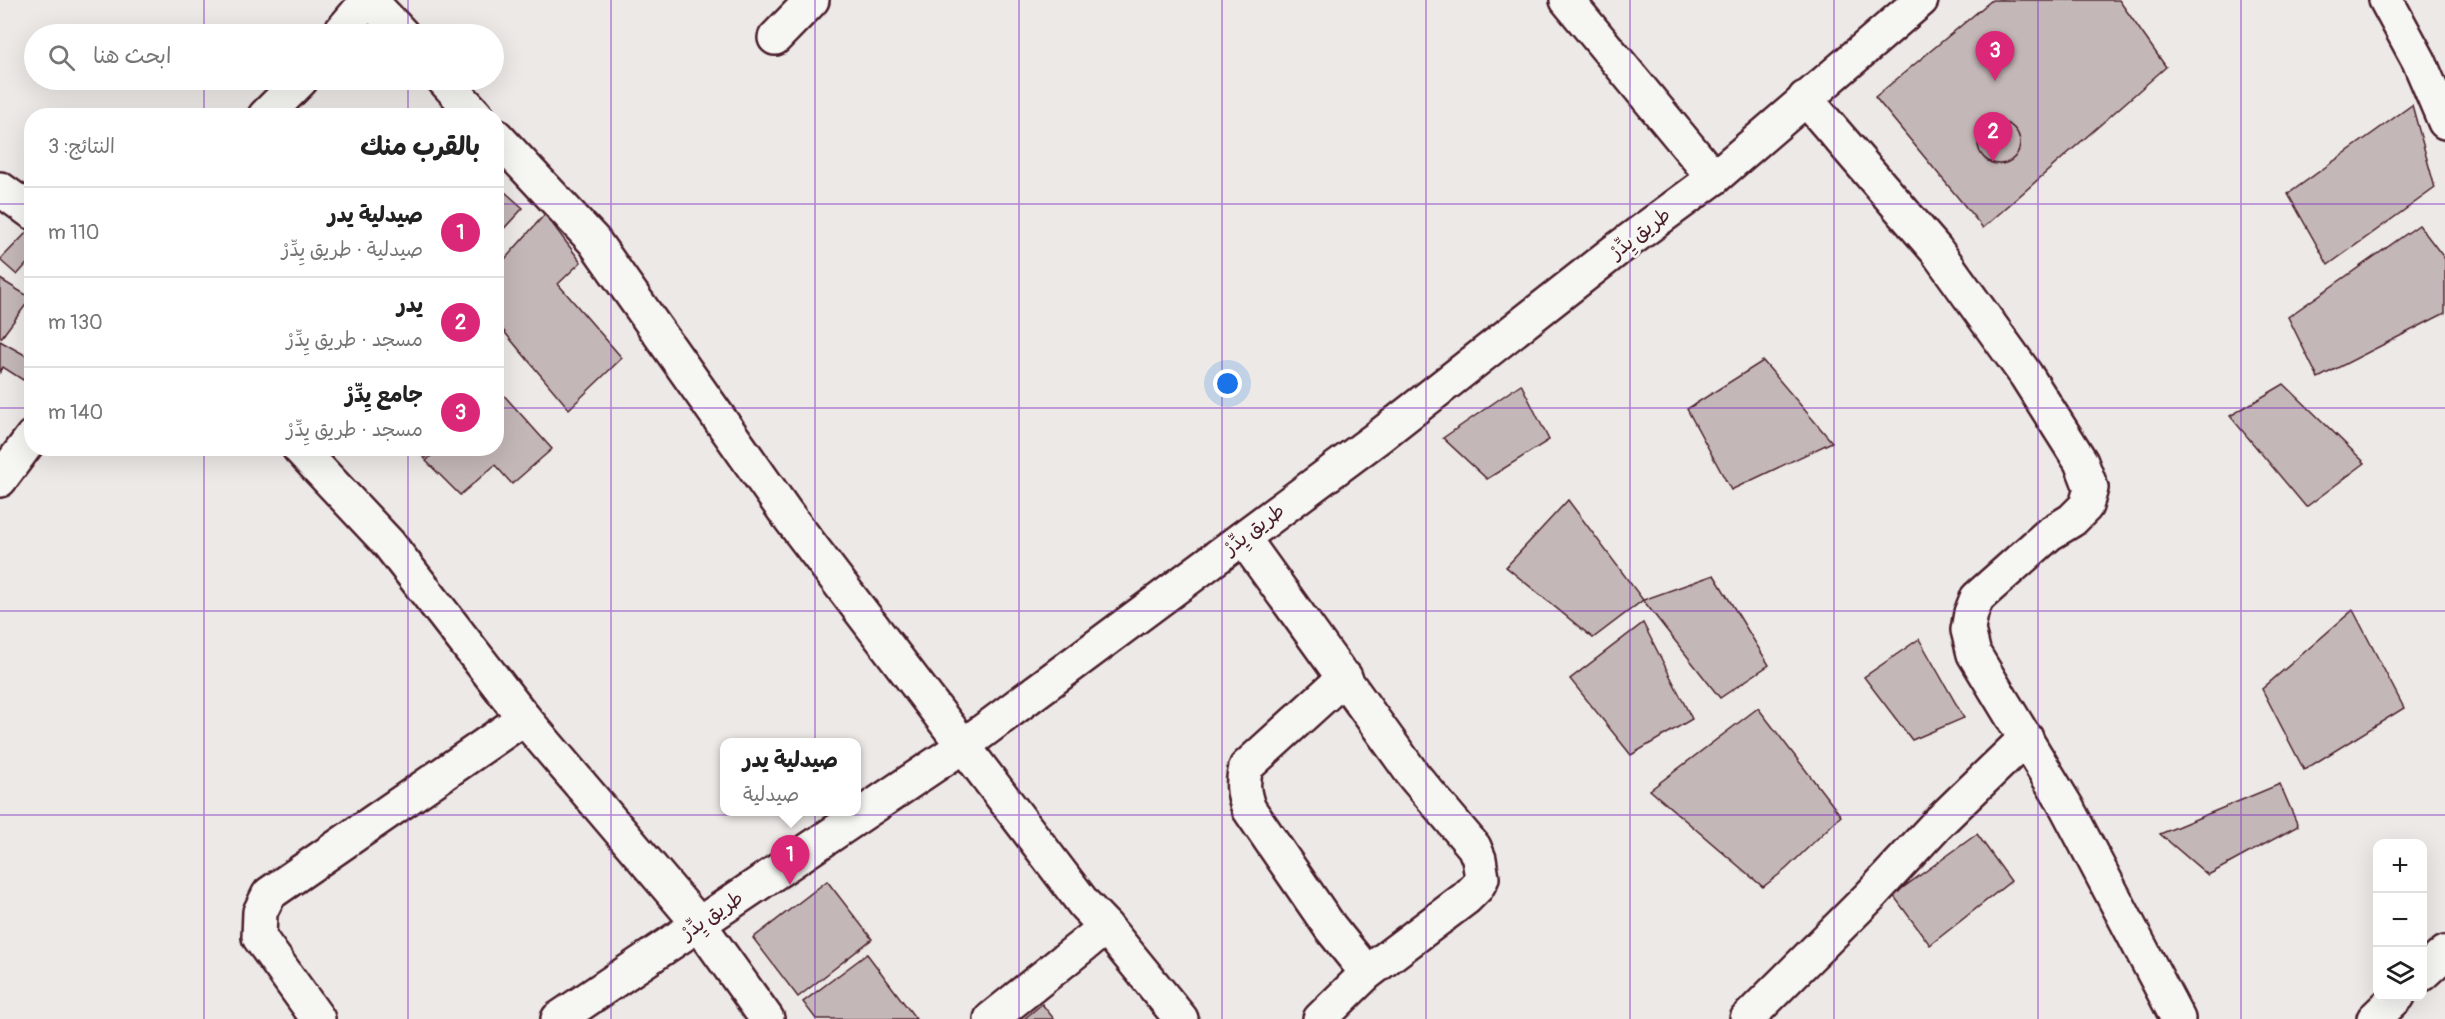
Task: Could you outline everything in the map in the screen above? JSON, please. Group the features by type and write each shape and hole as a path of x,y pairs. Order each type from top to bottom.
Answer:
{"street":[{"path":"348,24 369,0 392,24"},
{"path":"776,38 812,0"},
{"path":"1567,0 1714,178"},
{"name":"طريق يِدِّرْ","path":"861,815 963,746 1377,438 1615,251 1714,178 1921,0"},
{"path":"2386,0 2419,61 2445,122"},
{"path":"273,108 292,90"},
{"path":"453,90 470,108"},
{"path":"1806,98 1936,250 2026,375 2081,462 2091,488 2086,506 2072,520 2049,534 1977,598 1968,630 1974,654 2066,806 2178,1019"},
{"path":"504,145 594,241 786,513 1084,904 1106,927 1181,1019"},
{"path":"0,189 24,206"},
{"path":"0,480 24,448"},
{"path":"306,456 389,544 524,718 699,924 767,1019"},
{"path":"1243,538 1414,776 1474,847 1482,871 1482,878 1477,888 1367,973 1320,1019"},
{"path":"1345,677 1246,766 1242,782 1249,809 1330,927 1367,973"},
{"path":"318,1019 259,937 260,912 269,894 524,718"},
{"path":"1747,1019 1870,896 1935,826 2026,738"},
{"name":"طريق يِدِّرْ","path":"558,1019 859,816"},
{"path":"992,1019 1106,927"},
{"path":"2427,969 2445,953"},
{"path":"2374,1019 2393,1001"}],"building":[{"path":"1992,0 2119,0 2166,67 1983,228 1875,97"},
{"path":"2412,105 2435,188 2328,265 2288,194"},
{"path":"1999,122 2014,128 2020,143 2014,158 1999,164 1984,158 1978,143 1984,128"},
{"path":"504,191 523,208 504,228"},
{"path":"545,214 581,262 558,284 622,358 569,409 504,332 504,260"},
{"path":"2419,225 2445,259 2445,313 2318,378 2288,317"},
{"path":"24,235 24,267 17,275 0,260"},
{"path":"0,279 24,294 24,307 0,337"},
{"path":"0,341 24,354 24,379 3,367 0,372"},
{"path":"1763,361 1832,442 1731,490 1687,409"},
{"path":"1521,384 1549,440 1487,479 1443,438"},
{"path":"2284,384 2365,463 2306,507 2230,416"},
{"path":"504,395 552,449 512,484 495,465 460,495 426,461 431,456 504,456"},
{"path":"1568,500 1643,600 1593,638 1506,567"},
{"path":"1714,575 1769,665 1720,698 1643,600"},
{"path":"2353,610 2404,708 2304,770 2262,689"},
{"path":"1643,623 1692,719 1631,755 1570,679"},
{"path":"1919,639 1964,718 1912,740 1864,677"},
{"path":"1758,708 1841,816 1786,869 1763,887 1650,790"},
{"path":"2280,784 2298,826 2208,875 2160,834"},
{"path":"1977,834 2011,881 1930,945 1893,895"},
{"path":"827,881 872,939 798,997 753,938"},
{"path":"867,954 916,1019 816,1019 803,1002"},
{"path":"1042,1004 1054,1019 1024,1019"}],"place":[{"name":"جامع يِدِّرْ","path":"1995,81"},
{"name":"يدر","path":"1993,162"},
{"name":"صيدلية يدر","path":"790,885"}]}
